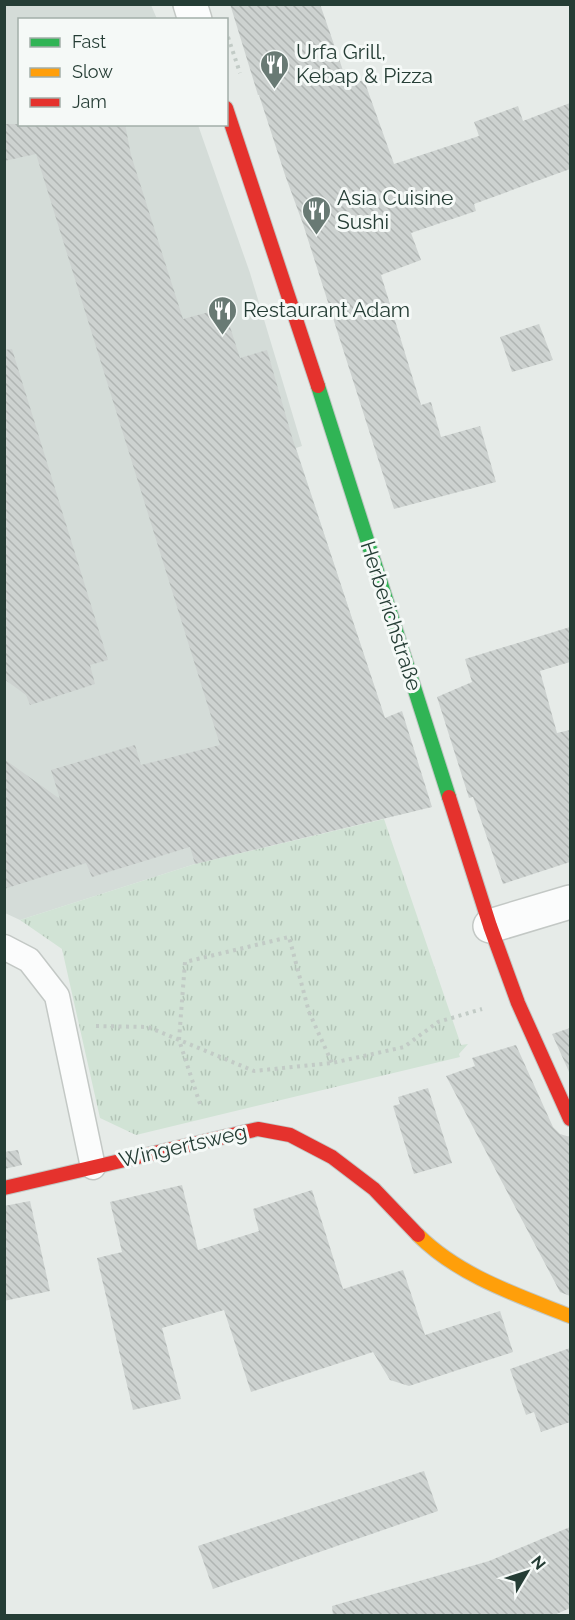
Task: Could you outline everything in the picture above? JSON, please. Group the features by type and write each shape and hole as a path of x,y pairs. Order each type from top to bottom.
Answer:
{"street":[{"name":"Herberichstraße","path":"228,114 330,423 490,926 517,999 570,1119"},
{"path":"490,926 570,902"},
{"name":"Wingertsweg","path":"93,1167 258,1129 290,1135 332,1158 374,1189 421,1238 458,1266 501,1289 570,1316"},
{"path":"4,1188 93,1167"}],"lane":[{"name":"Wingertsweg","path":"4,947 29,960 57,996 93,1167"}],"path":[{"path":"217,1138 198,1099 179,1040 185,962 289,937 309,1012 332,1063"},
{"path":"63,1025 148,1027 254,1071 332,1063 404,1047 438,1022 517,999"}],"shaded area":[{"path":"5,5 151,5 157,18 18,18 18,126 198,126 250,273 302,446 296,448 415,811 195,864 20,920 5,913"}],"green space":[{"path":"384,819 461,1045 468,1044 459,1054 460,1057 136,1135 100,1118 62,949 20,920 195,864"}],"building":[{"path":"230,4 320,4 348,85 364,80 394,164 479,136 474,122 518,106 523,121 570,103 570,169 474,204 476,211 411,233 421,260 381,275 421,405 431,402 441,437 480,426 496,482 394,509"},
{"path":"4,124 125,126 131,155 183,319 224,308 240,358 267,350 292,437 385,718 402,711 432,807 195,864 190,847 92,877 86,863 4,889 4,759 60,799 51,770 135,745 141,765 220,745 36,154 4,161"},
{"path":"539,324 553,360 512,372 500,337"},
{"path":"12,349 108,660 90,665 95,684 30,705 26,695 4,679 4,350"},
{"path":"570,627 570,662 540,671 557,733 570,730 570,862 503,884 473,797 469,798 437,697 472,682 465,659"},
{"path":"570,1028 570,1074 552,1034"},
{"path":"516,1045 553,1127 560,1134 570,1137 570,1296 560,1292 446,1076 475,1066 472,1058"},
{"path":"428,1088 452,1163 414,1174 393,1106 400,1104 398,1097"},
{"path":"18,1150 22,1165 4,1169 4,1152"},
{"path":"182,1185 198,1250 259,1231 253,1209 312,1190 343,1289 403,1270 425,1335 500,1311 513,1352 409,1386 390,1380 373,1352 251,1392 224,1310 162,1328 181,1399 133,1410 97,1258 122,1252 110,1202"},
{"path":"30,1201 50,1291 4,1301 4,1206"},
{"path":"570,1348 570,1422 541,1432 534,1412 526,1415 510,1369"},
{"path":"424,1471 438,1511 213,1589 198,1546"},
{"path":"570,1527 570,1608 552,1616 333,1616 332,1606 489,1561"}],"traffic: fast":[{"path":"318,386 449,797"}],"traffic: slow":[{"path":"418,1235 434,1249 470,1273 509,1292 570,1316"}],"traffic: jam":[{"path":"228,114 318,386"},
{"path":"449,797 490,926 518,1003 570,1119"},
{"path":"4,1188 258,1129 290,1135 332,1157 374,1189 418,1235"}],"place":[{"name":"Urfa Grill, Kebap & Pizza","path":"275,90"},
{"name":"Asia Cuisine Sushi","path":"316,236"},
{"name":"Restaurant Adam","path":"222,336"}]}
